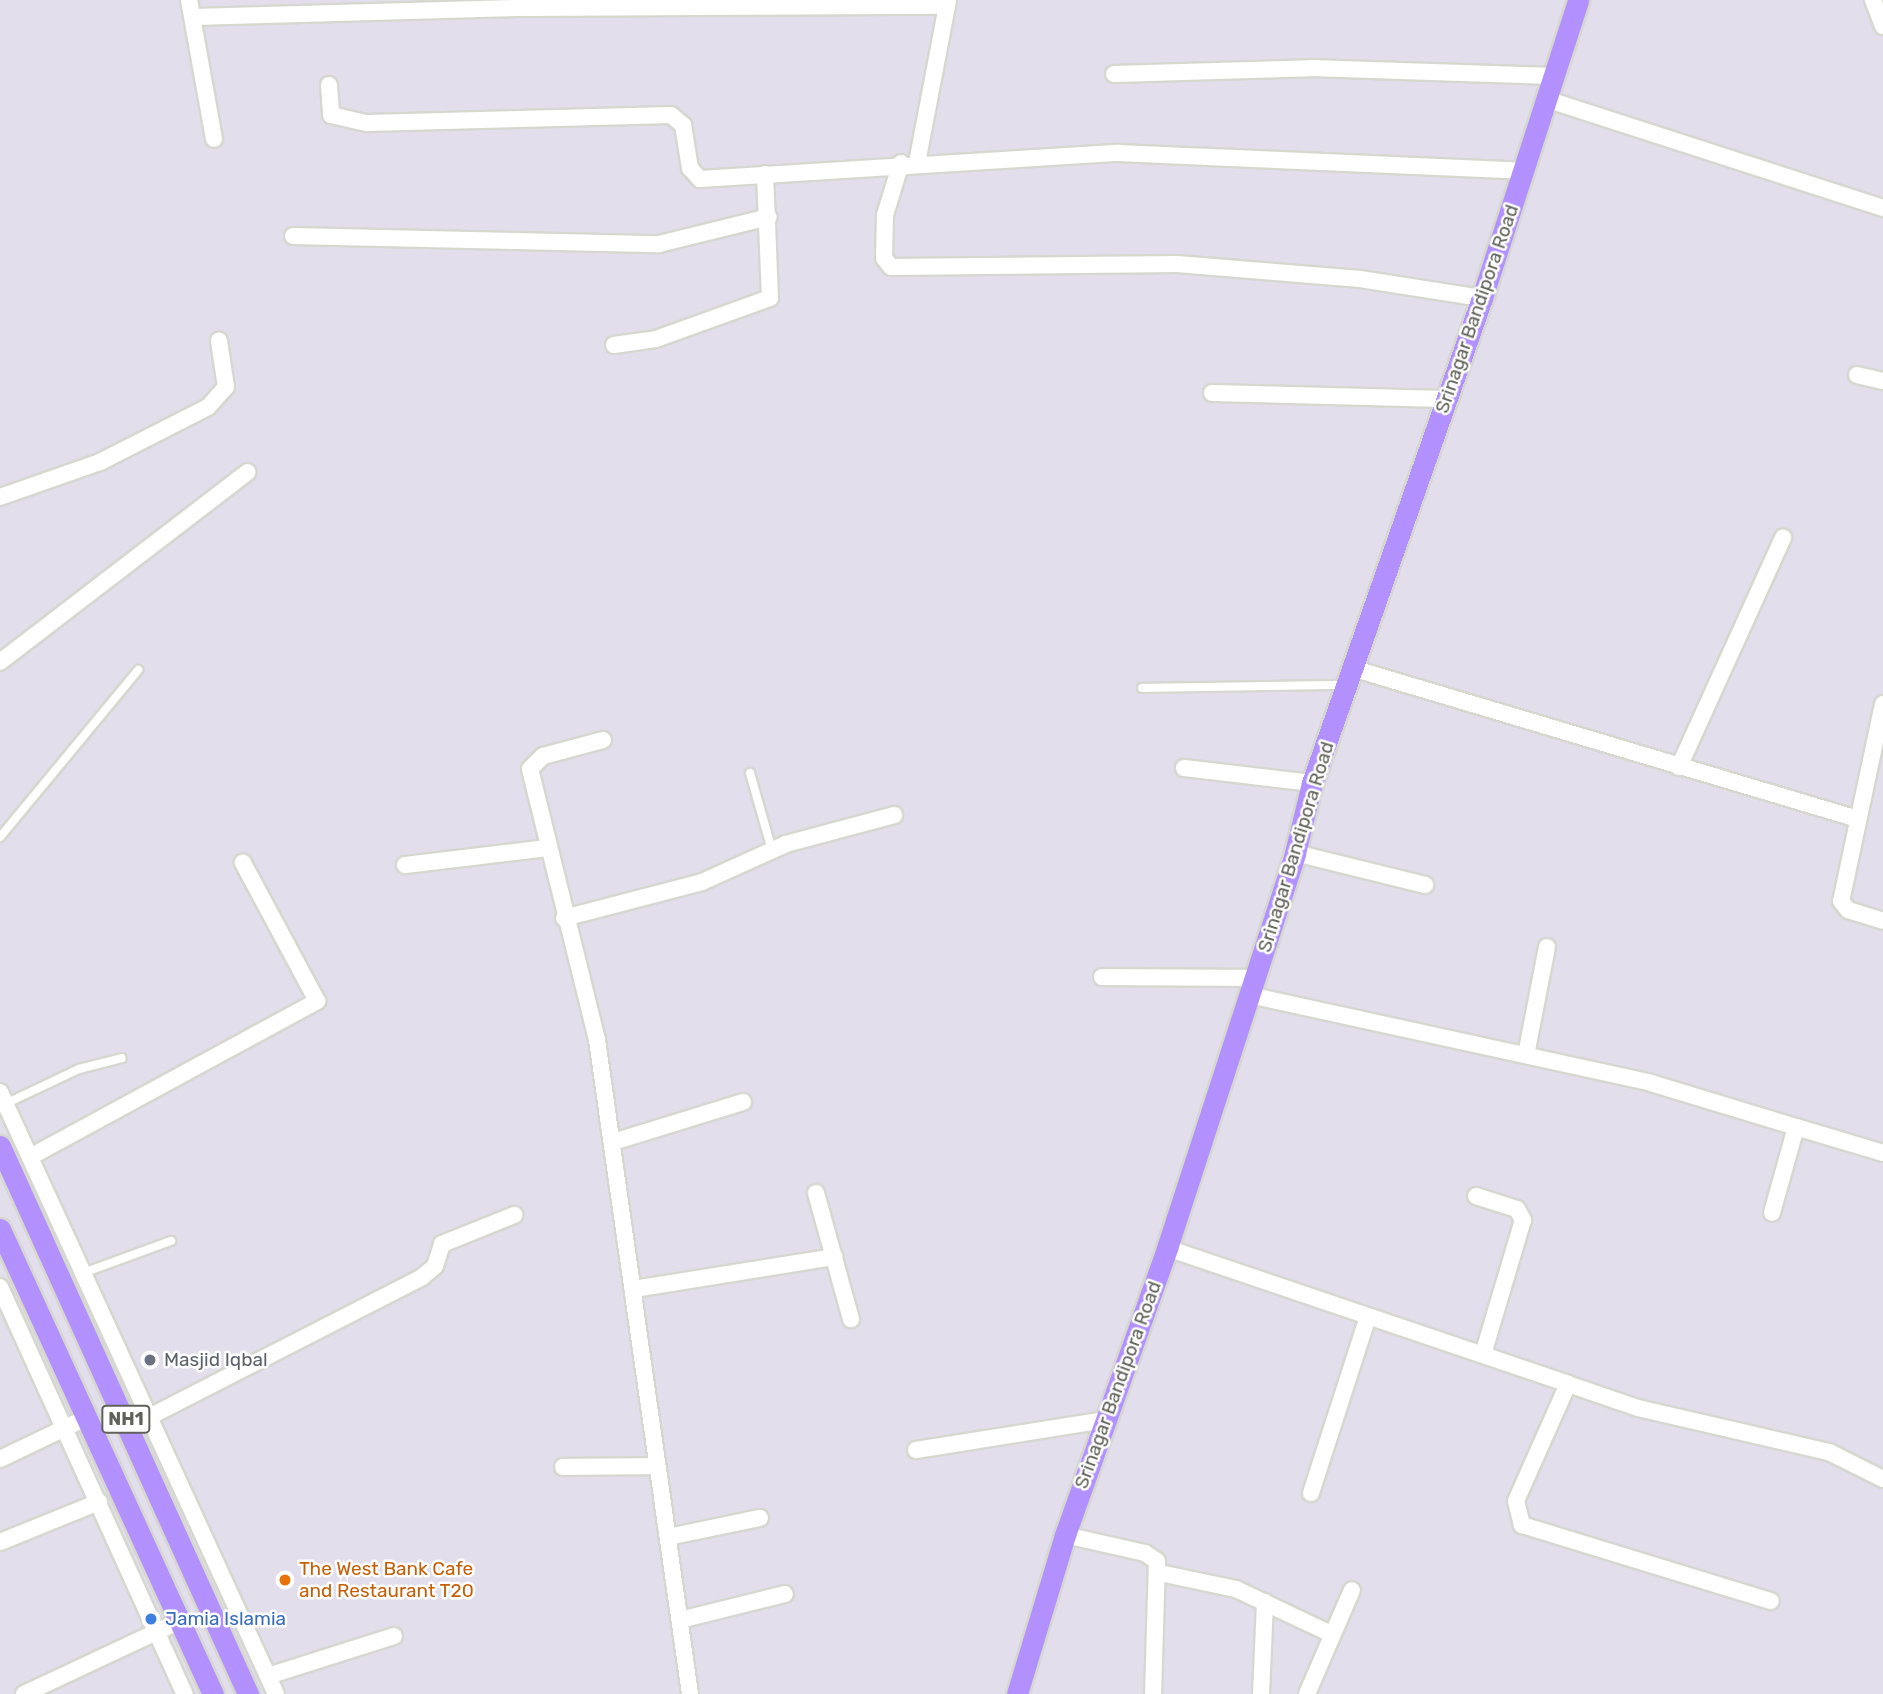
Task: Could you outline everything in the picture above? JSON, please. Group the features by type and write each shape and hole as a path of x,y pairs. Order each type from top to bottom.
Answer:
{"highway":[{"name":"Srinagar Bandipora Road","path":"1017,1694 1065,1535 1167,1248 1252,987 1295,853 1312,783 1352,677 1482,298 1578,0"},
{"name":"NH1","path":"0,1146 248,1694"},
{"name":"NH1","path":"0,1229 213,1694"}],"street":[{"path":"189,0 214,139"},
{"path":"1873,0 1883,26"},
{"path":"193,17 525,4 947,3 909,163 885,215 884,258 891,267 1177,264 1360,279 1482,298"},
{"path":"1114,74 1311,68 1553,76"},
{"path":"329,85 331,115 367,123 671,115 682,125 695,176 1118,153 1524,171"},
{"path":"1546,99 1883,208"},
{"path":"614,345 656,339 765,303 771,289 765,174"},
{"path":"293,236 659,244 769,217"},
{"path":"0,497 127,450 216,401 226,383 219,341"},
{"path":"1857,376 1883,381"},
{"path":"1212,393 1446,399"},
{"path":"0,662 248,472"},
{"path":"1679,767 1783,538"},
{"path":"1352,677 1858,819"},
{"path":"1883,704 1876,752 1858,819 1841,901 1848,910 1883,921"},
{"path":"603,740 532,763 564,918 597,1040 690,1694"},
{"path":"1184,768 1312,783"},
{"path":"564,918 702,882 772,850 894,815"},
{"path":"405,865 548,848"},
{"path":"1295,853 1425,886"},
{"path":"30,1157 317,1001 243,863"},
{"path":"1525,1055 1547,947"},
{"path":"1102,977 1252,987 1525,1055 1651,1083 1883,1153"},
{"path":"3,1098 276,1694"},
{"path":"613,1142 743,1102"},
{"path":"1772,1213 1796,1126"},
{"path":"816,1192 851,1319"},
{"path":"1476,1196 1517,1209 1523,1220 1483,1354"},
{"path":"149,1417 422,1278 435,1266 442,1244 514,1215"},
{"path":"1167,1248 1367,1320 1483,1354 1638,1408 1829,1452 1883,1479"},
{"path":"634,1289 834,1258"},
{"path":"0,1287 185,1694"},
{"path":"1311,1493 1367,1320"},
{"path":"1568,1384 1516,1502 1522,1525 1771,1601"},
{"path":"0,1459 88,1417"},
{"path":"916,1450 1106,1420"},
{"path":"563,1467 657,1466"},
{"path":"0,1542 99,1502"},
{"path":"668,1537 760,1518"},
{"path":"1065,1535 1150,1554 1160,1573 1153,1694"},
{"path":"1160,1573 1226,1586 1331,1634"},
{"path":"1307,1694 1352,1590"},
{"path":"680,1620 785,1594"},
{"path":"1261,1694 1265,1602"},
{"path":"24,1694 180,1621"},
{"path":"268,1676 394,1636"}],"lane":[{"path":"0,837 138,670"},
{"path":"1142,688 1352,677"},
{"path":"750,773 772,850"},
{"path":"3,1098 79,1069 122,1058"},
{"path":"83,1273 171,1241"}],"place":[{"name":"Masjid Iqbal","path":"150,1360"},
{"name":"The West Bank Cafe and Restaurant T20","path":"285,1580"},
{"name":"Jamia Islamia","path":"151,1619"}]}
